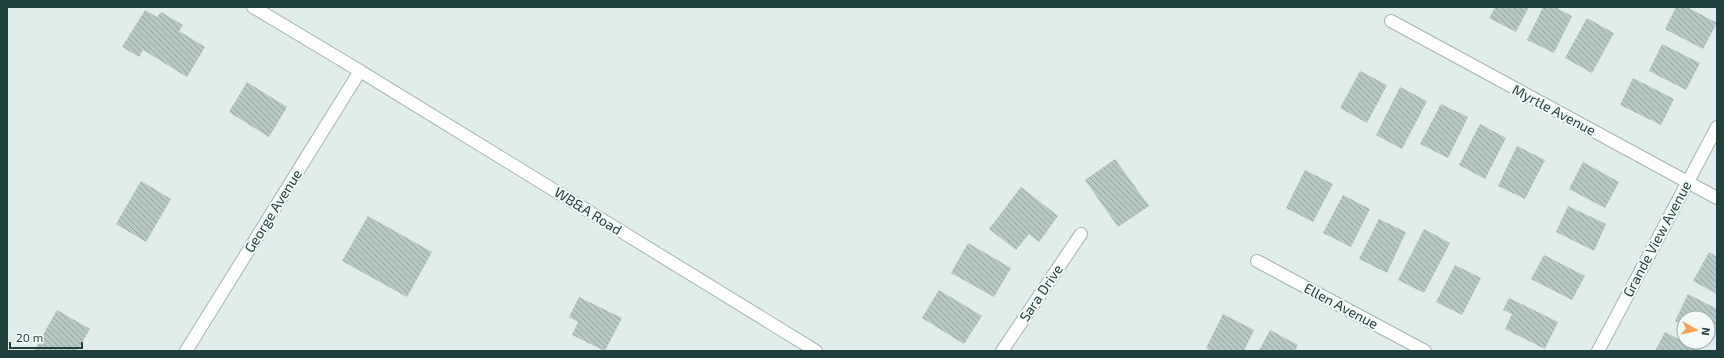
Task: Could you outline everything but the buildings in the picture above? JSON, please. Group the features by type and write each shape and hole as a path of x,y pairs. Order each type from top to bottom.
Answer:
{"street":[{"name":"WB&A Road","path":"253,7 816,351"},
{"name":"Myrtle Avenue","path":"1391,22 1717,198"},
{"name":"George Avenue","path":"186,351 360,71"},
{"name":"Grande View Avenue","path":"1598,351 1717,127"},
{"name":"Sara Drive","path":"1002,351 1081,234"},
{"name":"Ellen Avenue","path":"1256,261 1425,351"}]}
